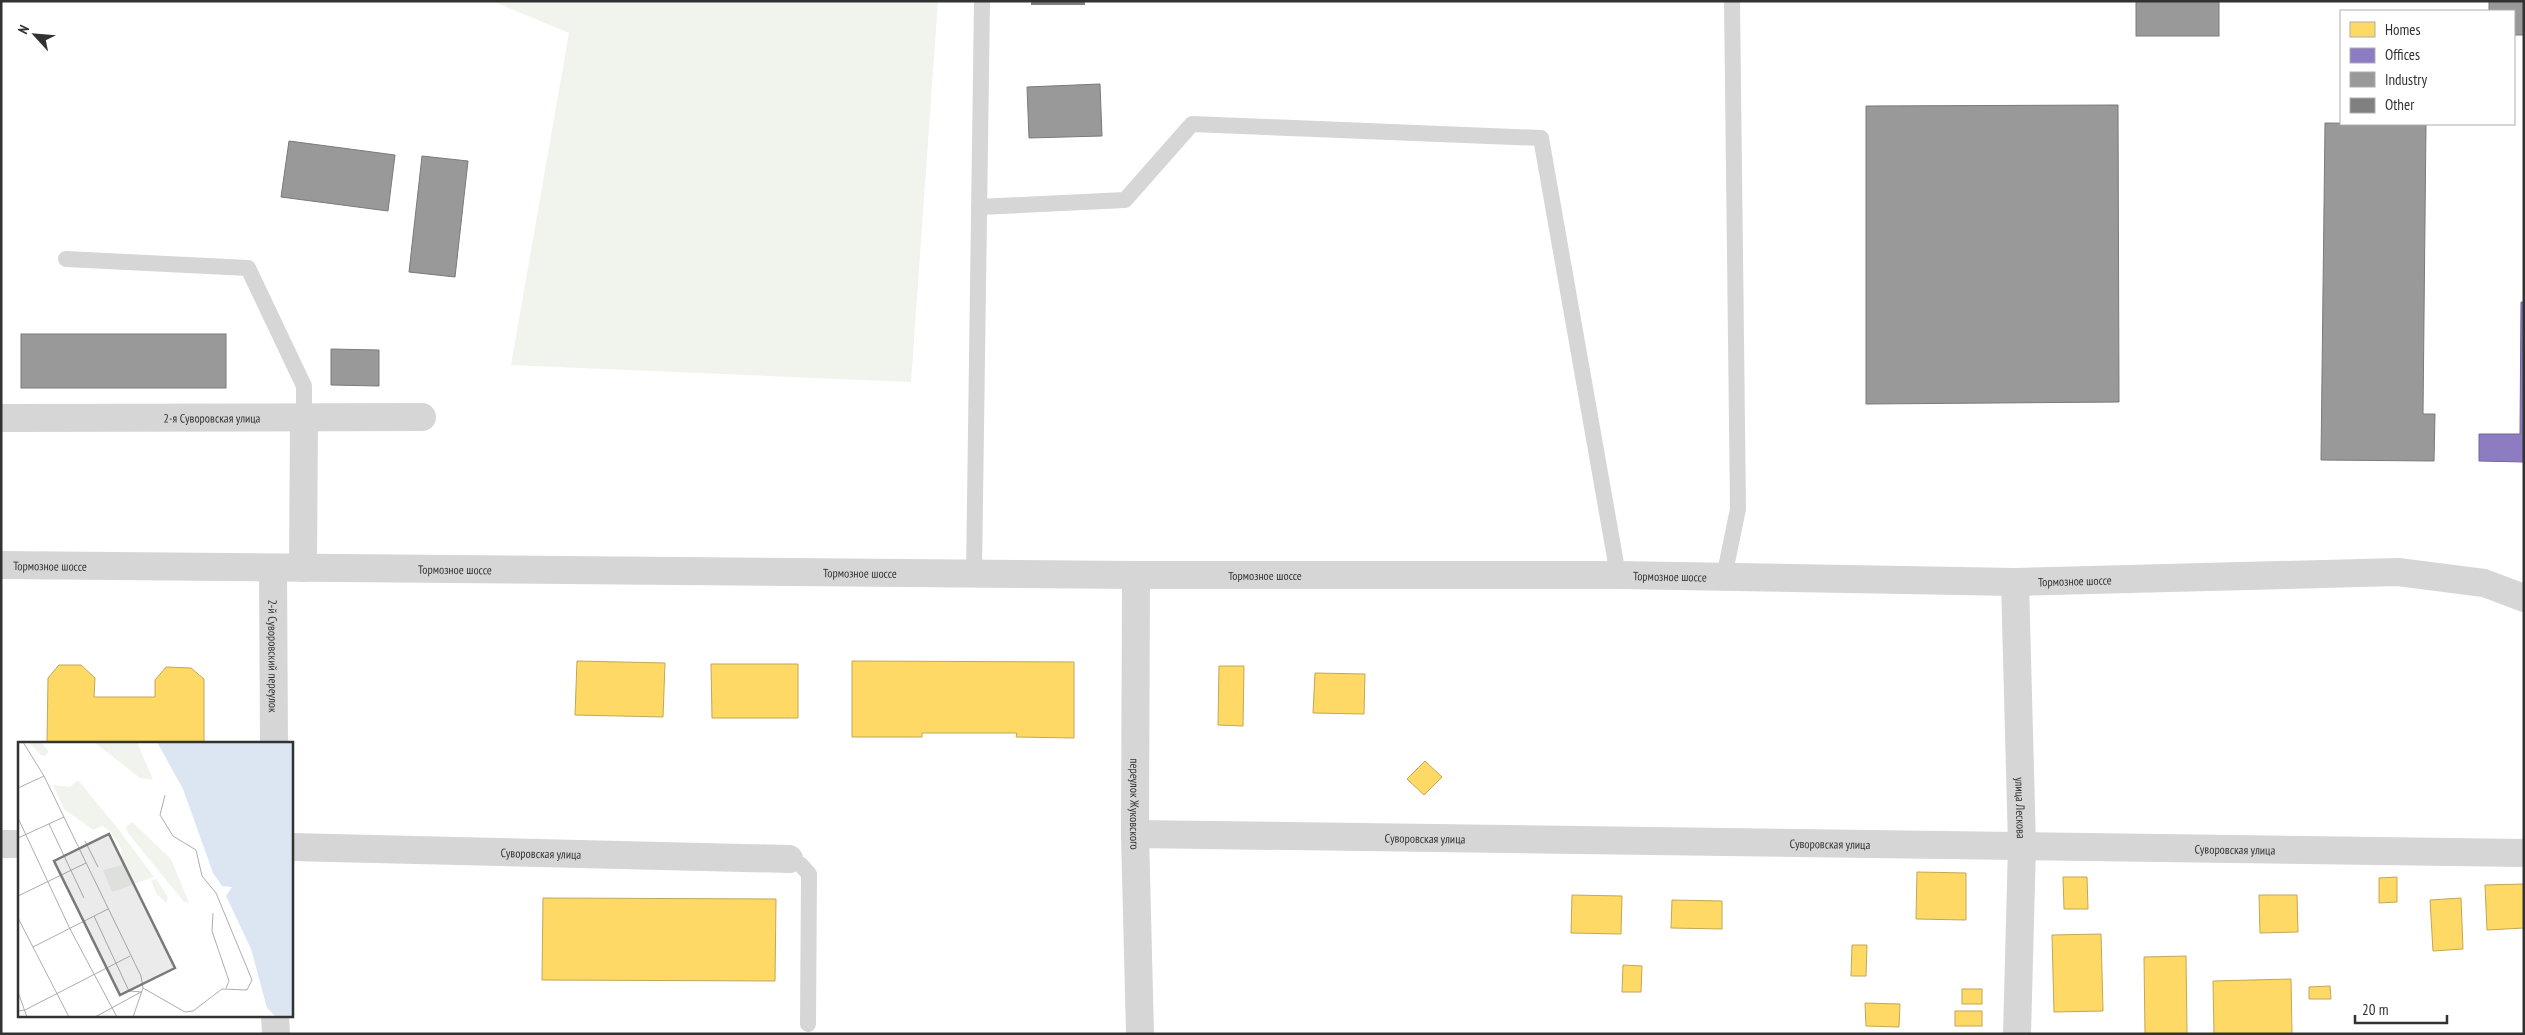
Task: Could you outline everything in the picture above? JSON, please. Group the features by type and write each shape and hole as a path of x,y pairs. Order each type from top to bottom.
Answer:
{"street":[{"path":"303,568 304,416"},
{"name":"2-я Суворовская улица","path":"1,418 422,417"},
{"name":"Тормозное шоссе","path":"1,565 974,574 1618,575 2015,582 2398,572 2484,584 2524,598"},
{"name":"2-й Суворовский переулок","path":"274,568 274,742"},
{"name":"переулок Жуковского","path":"1136,575 1135,834 1140,1034"},
{"name":"улица Лескова","path":"2015,582 2022,846 2017,1034"},
{"name":"Суворовская улица","path":"1135,834 2524,853"},
{"path":"1,844 18,844"},
{"name":"Суворовская улица","path":"292,847 790,859"},
{"path":"275,1018 276,1034"}],"lane":[{"path":"974,574 982,1"},
{"path":"1724,577 1738,509 1732,1"},
{"path":"979,207 1125,200 1192,124 1541,138 1618,575"},
{"path":"66,259 248,268 304,386 304,416"},
{"path":"790,859 801,865 809,874 808,1024"}],"shaded area":[{"path":"492,1 938,1 911,382 511,365 569,33"}],"building: Homes":[{"path":"577,661 665,663 663,717 575,715"},
{"path":"852,661 1074,662 1074,738 1016,737 1017,733 922,733 922,737 852,737"},
{"path":"711,664 798,664 798,718 712,718"},
{"path":"59,665 81,665 95,678 94,697 155,697 155,680 166,667 191,668 204,679 204,742 47,742 48,678"},
{"path":"1219,666 1244,666 1243,726 1218,725"},
{"path":"1315,673 1365,674 1364,714 1313,713"},
{"path":"1425,761 1442,777 1424,795 1407,779"},
{"path":"1917,872 1966,873 1966,920 1916,919"},
{"path":"2063,877 2087,877 2088,909 2064,909"},
{"path":"2397,877 2397,902 2379,903 2379,878"},
{"path":"2524,884 2524,928 2487,930 2485,885"},
{"path":"1572,895 1622,896 1621,934 1571,933"},
{"path":"2259,895 2297,895 2298,932 2260,933"},
{"path":"543,898 776,899 775,981 542,980"},
{"path":"2461,898 2463,949 2433,951 2430,900"},
{"path":"1672,900 1722,901 1722,929 1671,928"},
{"path":"2101,934 2103,1011 2054,1012 2052,935"},
{"path":"1852,945 1867,945 1866,976 1851,976"},
{"path":"2186,956 2187,1034 2145,1034 2144,957"},
{"path":"1623,965 1642,966 1641,992 1622,992"},
{"path":"2291,979 2292,1034 2214,1034 2213,981"},
{"path":"2330,986 2331,999 2309,999 2309,987"},
{"path":"1962,989 1982,989 1982,1004 1962,1004"},
{"path":"1865,1003 1900,1004 1899,1027 1866,1026"},
{"path":"1955,1011 1982,1011 1982,1026 1955,1026"}],"building: Offices":[{"path":"2521,302 2524,302 2524,462 2479,461 2479,434 2520,434"}],"building: Industry":[{"path":"2136,1 2219,1 2219,36 2136,36"},
{"path":"2489,1 2524,1 2524,35 2515,35 2515,10 2489,10"},
{"path":"1100,84 1102,136 1029,138 1027,87"},
{"path":"2118,105 2119,402 1866,404 1866,106"},
{"path":"2325,123 2340,123 2340,125 2426,125 2423,414 2435,414 2434,461 2321,460"},
{"path":"289,141 395,155 388,211 281,197"},
{"path":"422,156 468,161 455,277 409,272"},
{"path":"21,334 226,334 226,388 21,388"},
{"path":"331,349 379,350 379,386 331,385"}],"building: Other":[{"path":"1031,1 1085,1 1085,5 1031,5"}]}
